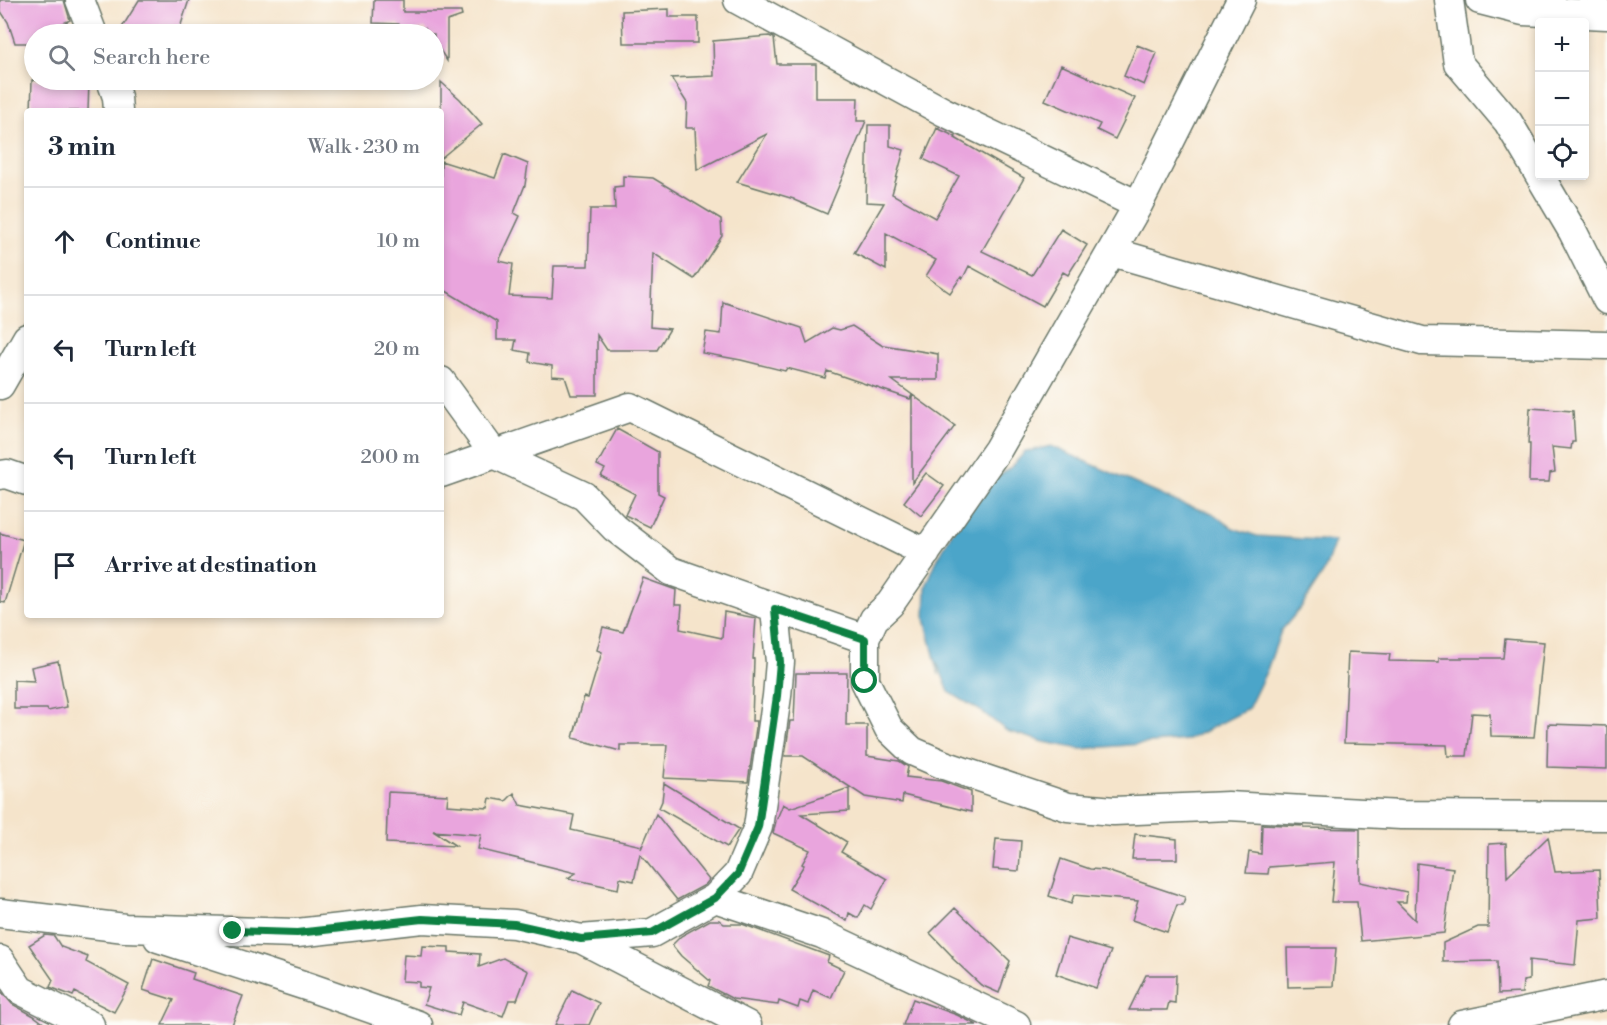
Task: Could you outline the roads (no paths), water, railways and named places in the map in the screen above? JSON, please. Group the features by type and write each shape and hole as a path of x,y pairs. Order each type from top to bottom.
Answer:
{"street":[{"path":"80,0 89,24"},
{"path":"738,0 944,112 1138,205"},
{"path":"1241,0 1138,205 998,449 890,604 874,619 865,639 865,681 889,729 912,751 944,765 1068,807 1114,811 1228,806 1401,815 1607,816"},
{"path":"1449,0 1458,63 1508,122 1573,232 1607,300"},
{"path":"1480,0 1523,11 1607,15"},
{"path":"115,90 118,108"},
{"path":"1112,252 1422,341 1607,345"},
{"path":"0,385 24,343"},
{"path":"444,385 494,454 584,496 615,528 671,570 775,609 865,639"},
{"path":"444,472 630,406 926,553"},
{"path":"0,475 7,474 24,480"},
{"path":"581,939 652,933 715,898 738,874 758,827 777,696 780,662 775,609"},
{"path":"715,898 822,934 1016,1025"},
{"path":"0,913 125,928 297,933 422,919 514,924 581,939 747,1025"},
{"path":"125,928 298,983 418,1025"},
{"path":"0,960 20,990 90,1025"},
{"path":"1461,1025 1607,995"}],"water":[{"path":"1051,446 1179,503 1212,513 1233,528 1257,536 1335,541 1324,572 1302,606 1281,631 1267,670 1248,709 1188,740 1081,749 1044,742 1007,731 981,711 949,692 937,662 939,675 925,619 926,586 936,562 971,497 1011,467 1025,452"}]}
